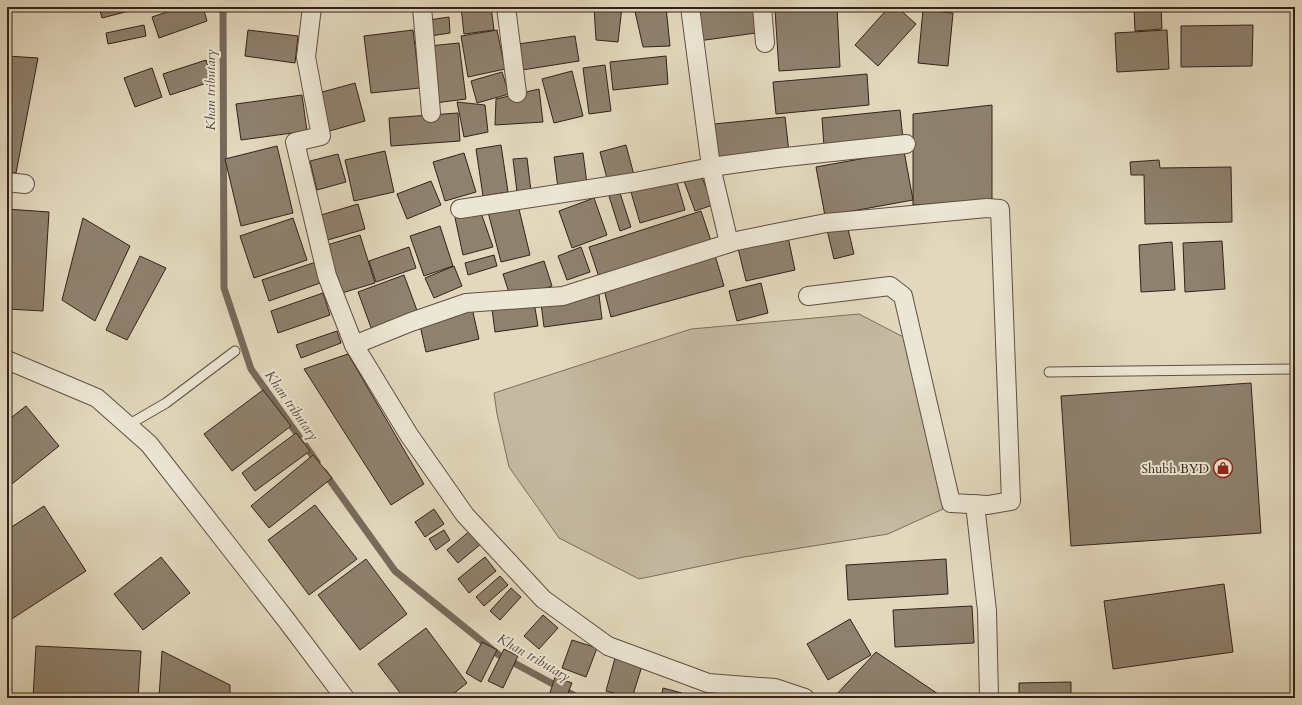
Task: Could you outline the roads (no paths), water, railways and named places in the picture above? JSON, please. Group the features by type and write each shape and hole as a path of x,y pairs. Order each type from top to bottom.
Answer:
{"street":[{"path":"312,7 306,57 321,136 295,142 327,276 354,345 408,435 465,515 543,599 608,646 708,683 775,688 805,698"},
{"path":"422,7 431,112"},
{"path":"506,7 517,93"},
{"path":"690,7 711,167 729,244"},
{"path":"762,7 765,43"},
{"path":"460,209 635,182 711,167 777,158 906,144"},
{"path":"7,182 25,184"},
{"path":"354,345 411,322 466,303 563,296 729,244 826,223 987,208 1000,209 1011,501 988,505 951,503 903,296 890,286 808,296"},
{"path":"7,360 97,398 149,444 287,620 345,698"},
{"path":"976,504 987,611 989,698"}],"lane":[{"path":"128,425 166,403 235,351"},
{"path":"1049,372 1295,369"}],"waterway":[{"name":"Khan tributary","path":"223,7 224,288 251,369 317,462"},
{"name":"Khan tributary","path":"324,472 395,571 499,655 579,698"}],"place":[{"name":"Shubh BYD","path":"1223,468"}]}
